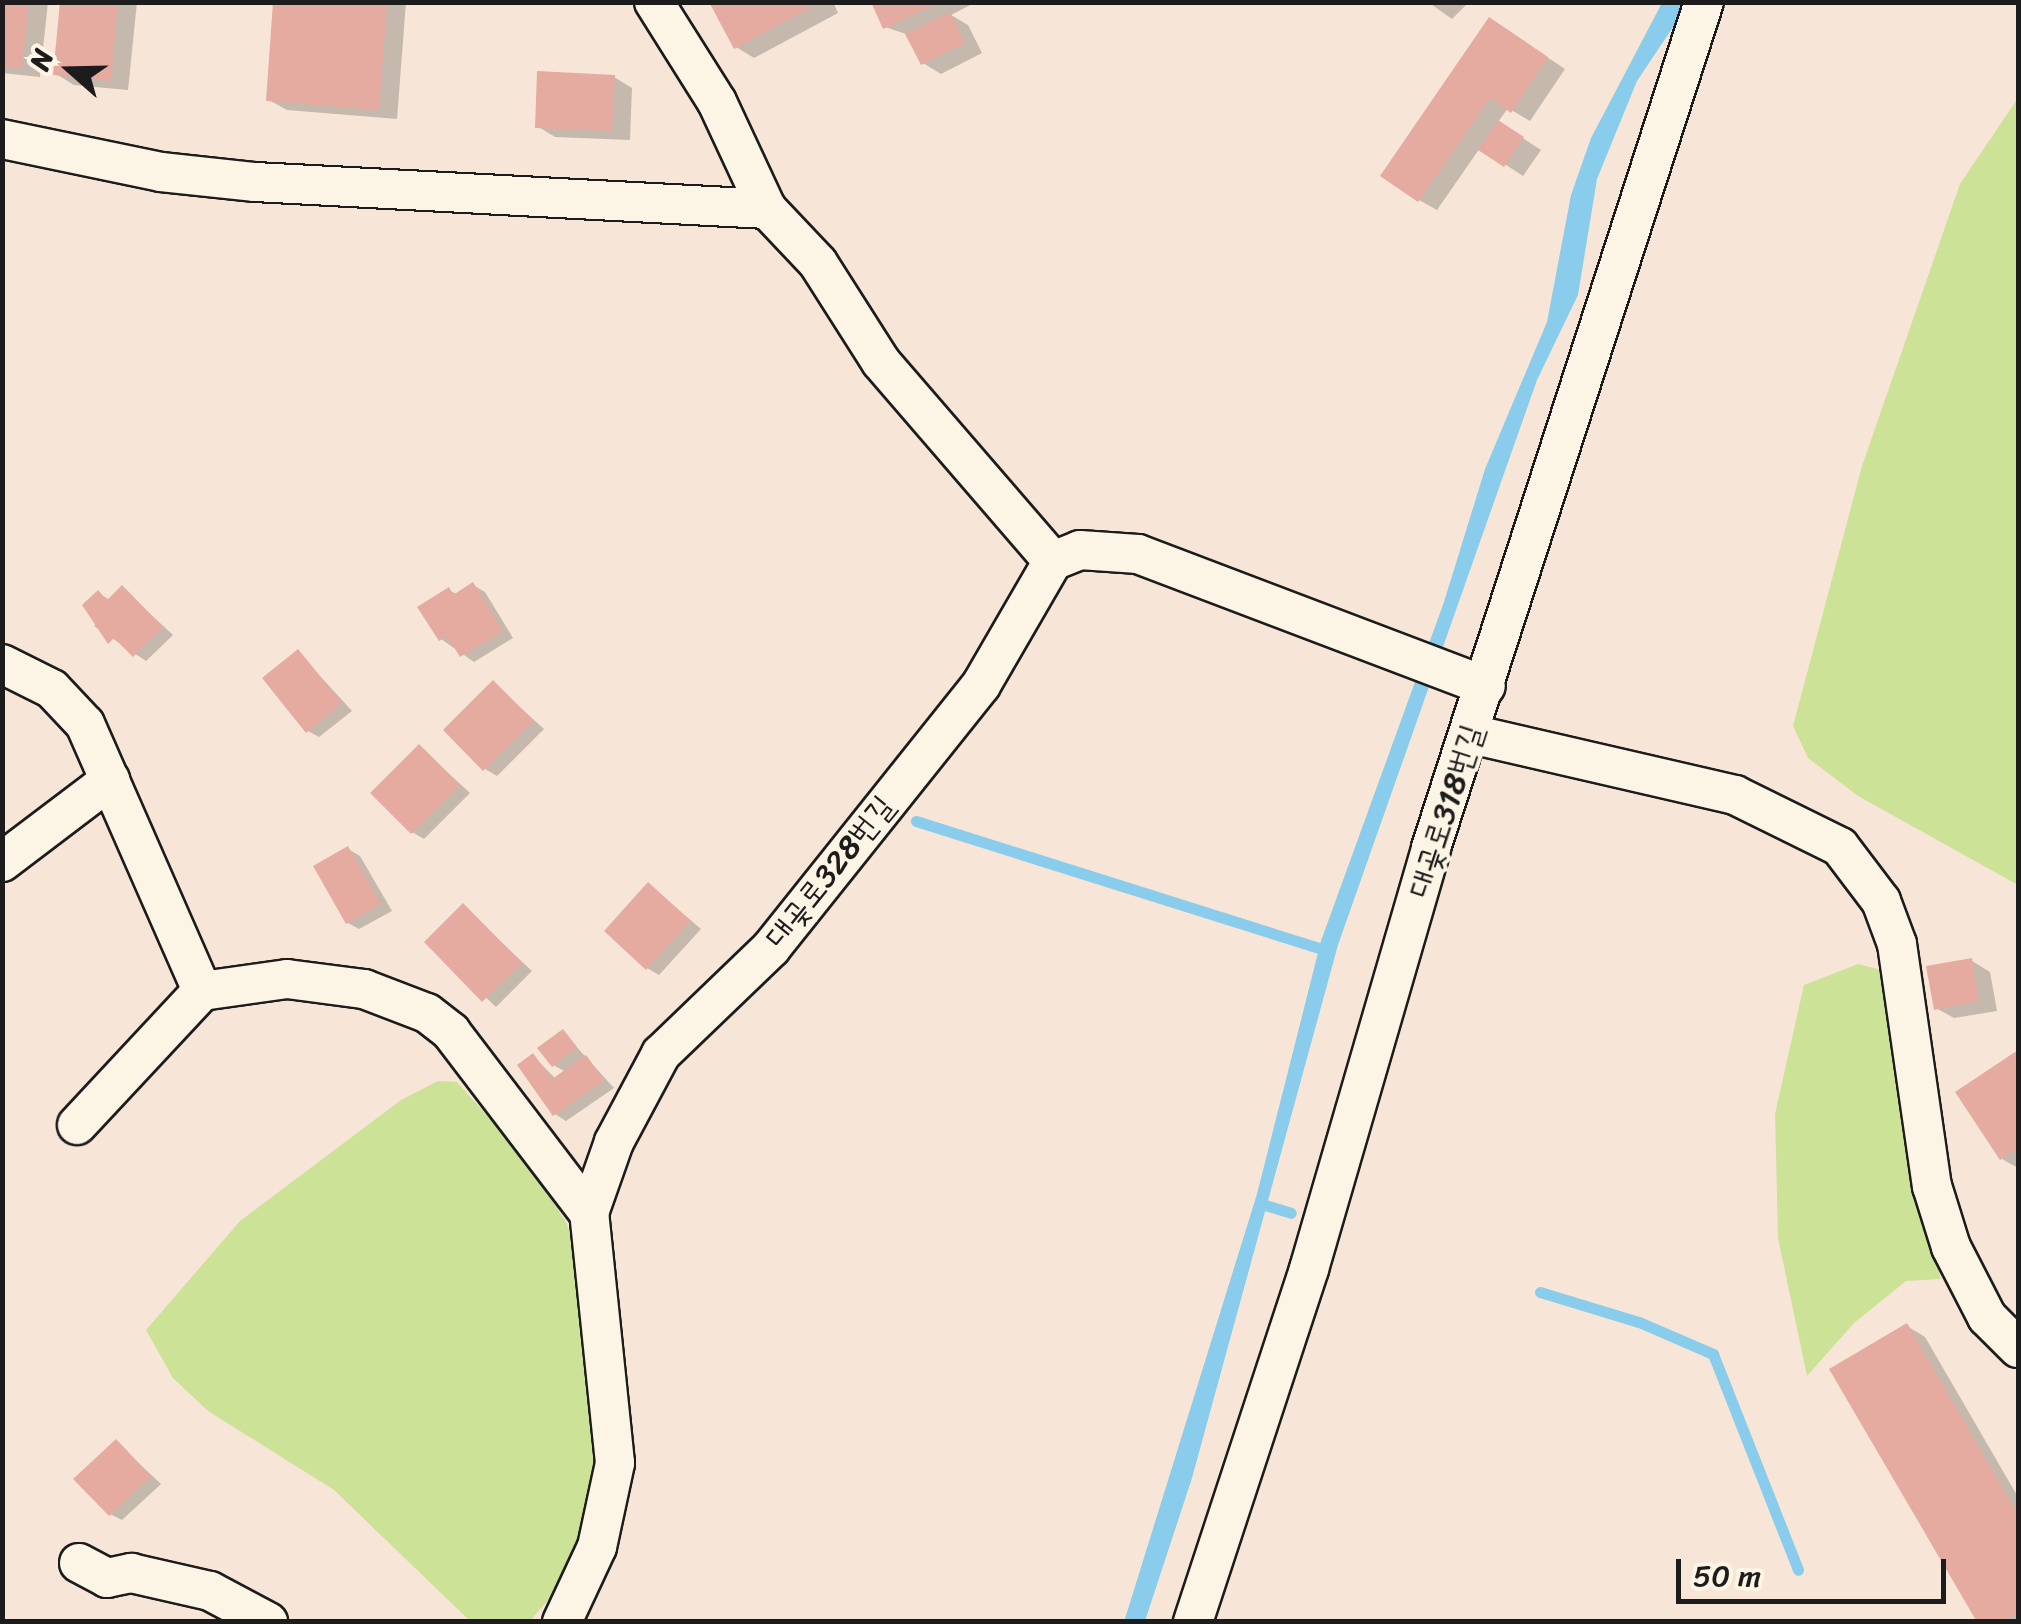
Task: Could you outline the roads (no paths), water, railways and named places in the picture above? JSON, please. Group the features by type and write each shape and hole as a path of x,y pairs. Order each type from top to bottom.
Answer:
{"street":[{"path":"654,2 717,102 767,209 818,263 880,362 1053,560 1080,550 1138,554 1472,681"},
{"name":"대곶로318번길","path":"1193,1622 1310,1268 1471,734 1472,681 1704,2"},
{"path":"2,139 161,172 255,182 767,209"},
{"name":"대곶로328번길","path":"562,1622 597,1547 615,1463 589,1214 614,1142 661,1054 771,948 956,716 1053,560"},
{"path":"2,664 70,704 110,780 202,991"},
{"path":"1471,734 1735,796 1840,847 1881,901 1897,944 1932,1186 1952,1247 1987,1318 2018,1348"},
{"path":"2,862 110,780"},
{"path":"77,1125 202,991 251,981 323,983 427,1013 451,1032 589,1214"},
{"path":"79,1563 107,1578 131,1573 210,1591 268,1622"}],"water":[{"path":"1662,3 1680,3 1681,15 1637,81 1597,179 1578,295 1537,380 1338,945 1192,1478 1145,1621 1124,1622 1257,1194 1321,941 1444,602 1485,469 1547,322 1571,195 1591,138"}],"waterway":[{"path":"916,821 1326,950"},
{"path":"1262,1204 1291,1213"},
{"path":"1540,1292 1639,1322 1713,1354 1798,1570"}]}
